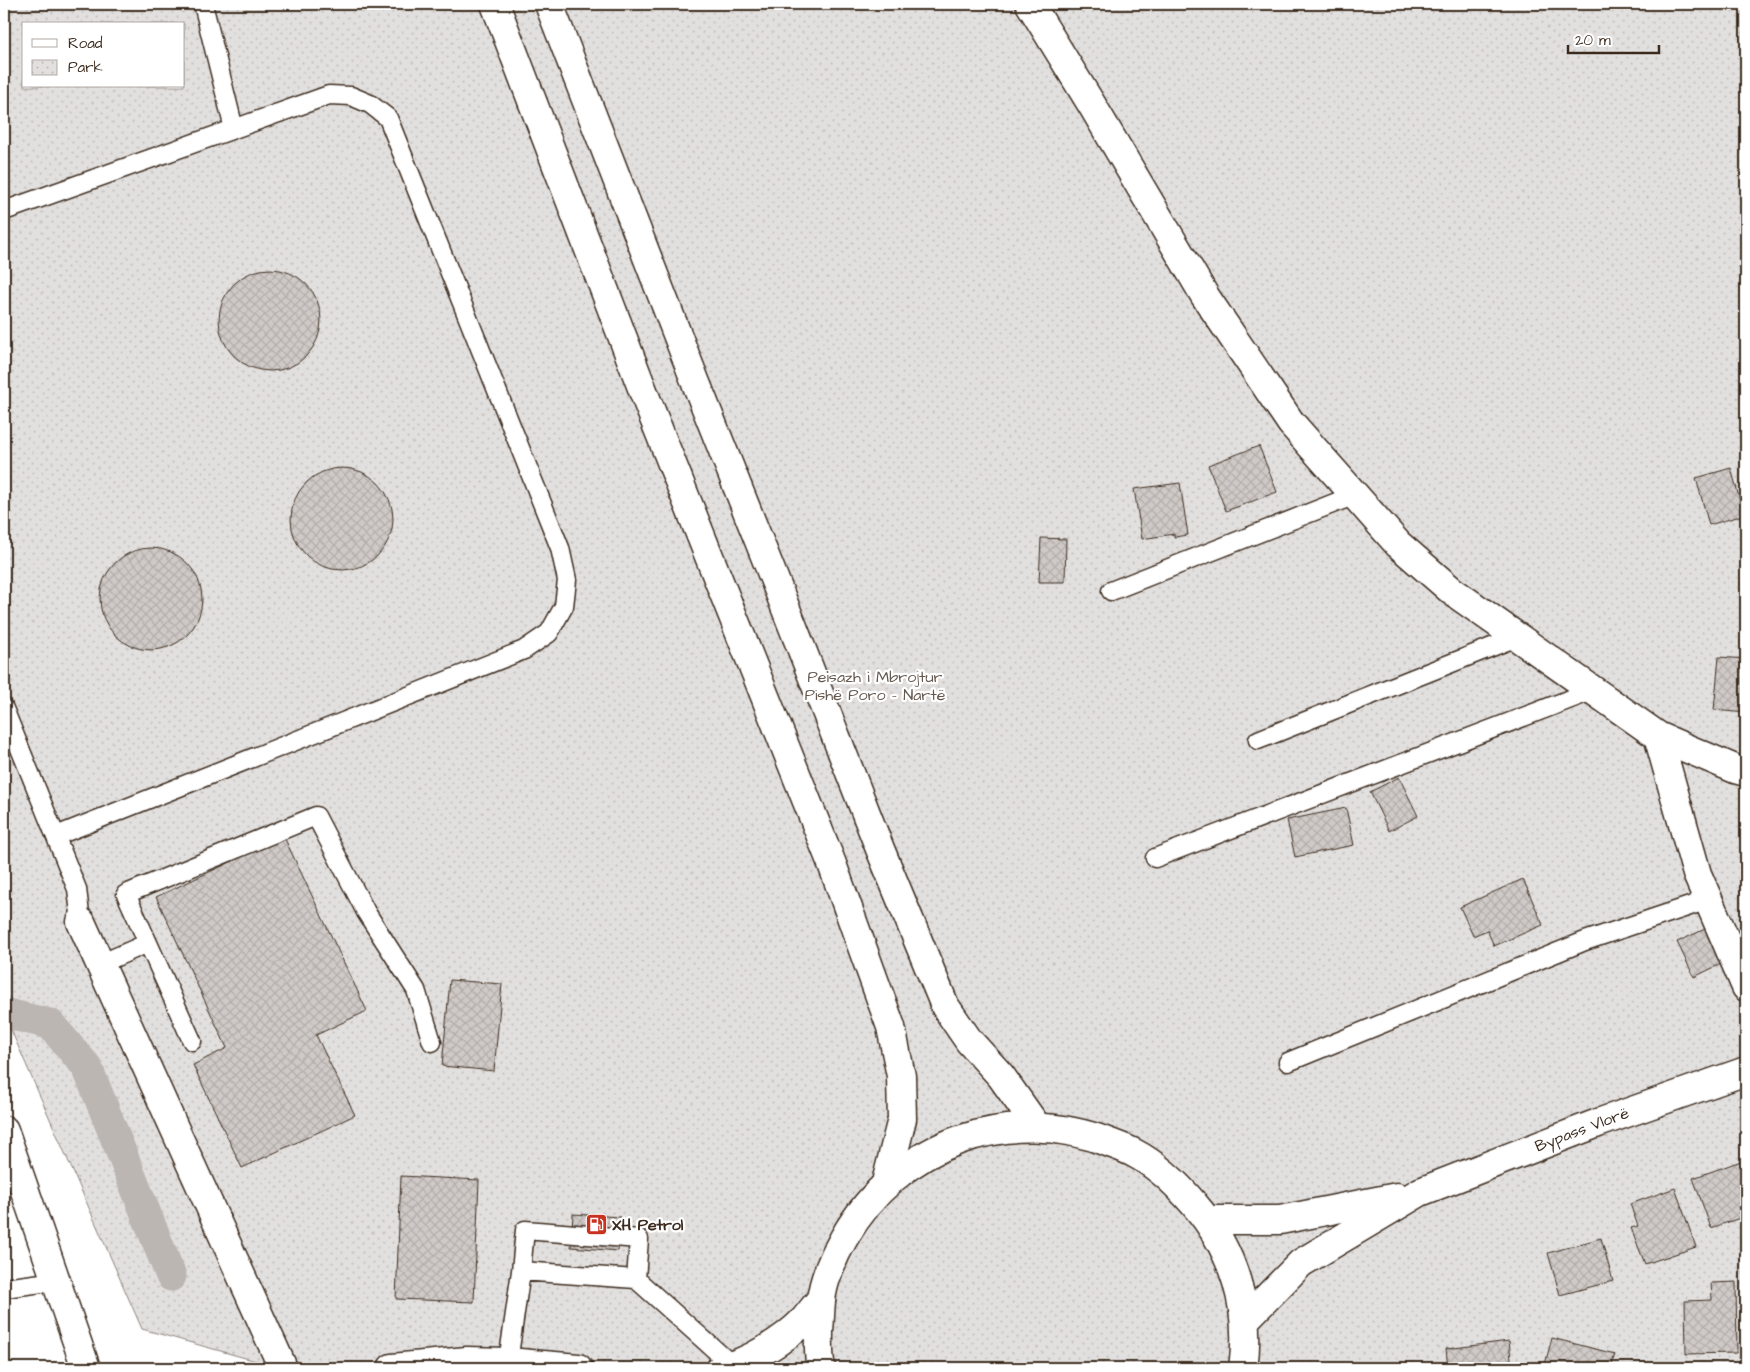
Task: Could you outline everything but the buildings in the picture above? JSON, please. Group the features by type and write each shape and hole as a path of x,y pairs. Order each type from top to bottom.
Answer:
{"main road":[{"path":"495,4 647,401 832,864 891,1027 901,1076 902,1119 886,1183"},
{"path":"549,4 880,849 945,1006 969,1042 1001,1076 1037,1126"},
{"path":"1030,4 1206,296 1291,423 1398,544 1452,590 1517,638 1658,736 1746,772"},
{"path":"1658,736 1697,874 1746,987"},
{"path":"81,922 283,1368"},
{"name":"Bypass Vlorë","path":"1420,1192 1598,1122 1746,1071"},
{"path":"820,1368 818,1356 821,1299 834,1255 856,1216 886,1183 919,1158 956,1140 996,1129 1037,1126 1087,1134 1134,1153 1175,1182 1208,1220 1226,1251 1235,1276 1245,1320 1243,1368"},
{"path":"4,1130 86,1368"},
{"path":"1208,1220 1280,1220 1420,1192"},
{"path":"1245,1320 1301,1263 1420,1192"},
{"path":"727,1367 770,1347 803,1321 821,1299"},
{"path":"392,1368 468,1361 508,1362 578,1368"}],"lane":[{"path":"203,4 234,129"},
{"path":"4,211 329,95 351,96 370,104 388,118 560,548 567,580 564,606 548,633 524,650 56,836"},
{"path":"1111,591 1355,495"},
{"path":"1258,740 1517,638"},
{"path":"1155,858 1594,690"},
{"path":"4,709 77,889 81,922"},
{"path":"192,1041 126,894 316,816 366,912 416,990 432,1042"},
{"path":"1288,1062 1584,941 1708,900"},
{"path":"100,964 148,943"},
{"path":"508,1362 525,1230 572,1232 639,1239 636,1279"},
{"path":"521,1271 636,1279 727,1367"},
{"path":"4,1288 57,1282"}],"green space":[{"name":"Peisazh i Mbrojtur Pishë Poro - Nartë","path":"4,4 1746,4 1746,1368 281,1368 142,1329 4,1014"}],"waterway":[{"path":"4,1013 50,1024 87,1067 171,1276"}],"place":[{"name":"XH Petrol","path":"596,1225"}]}
